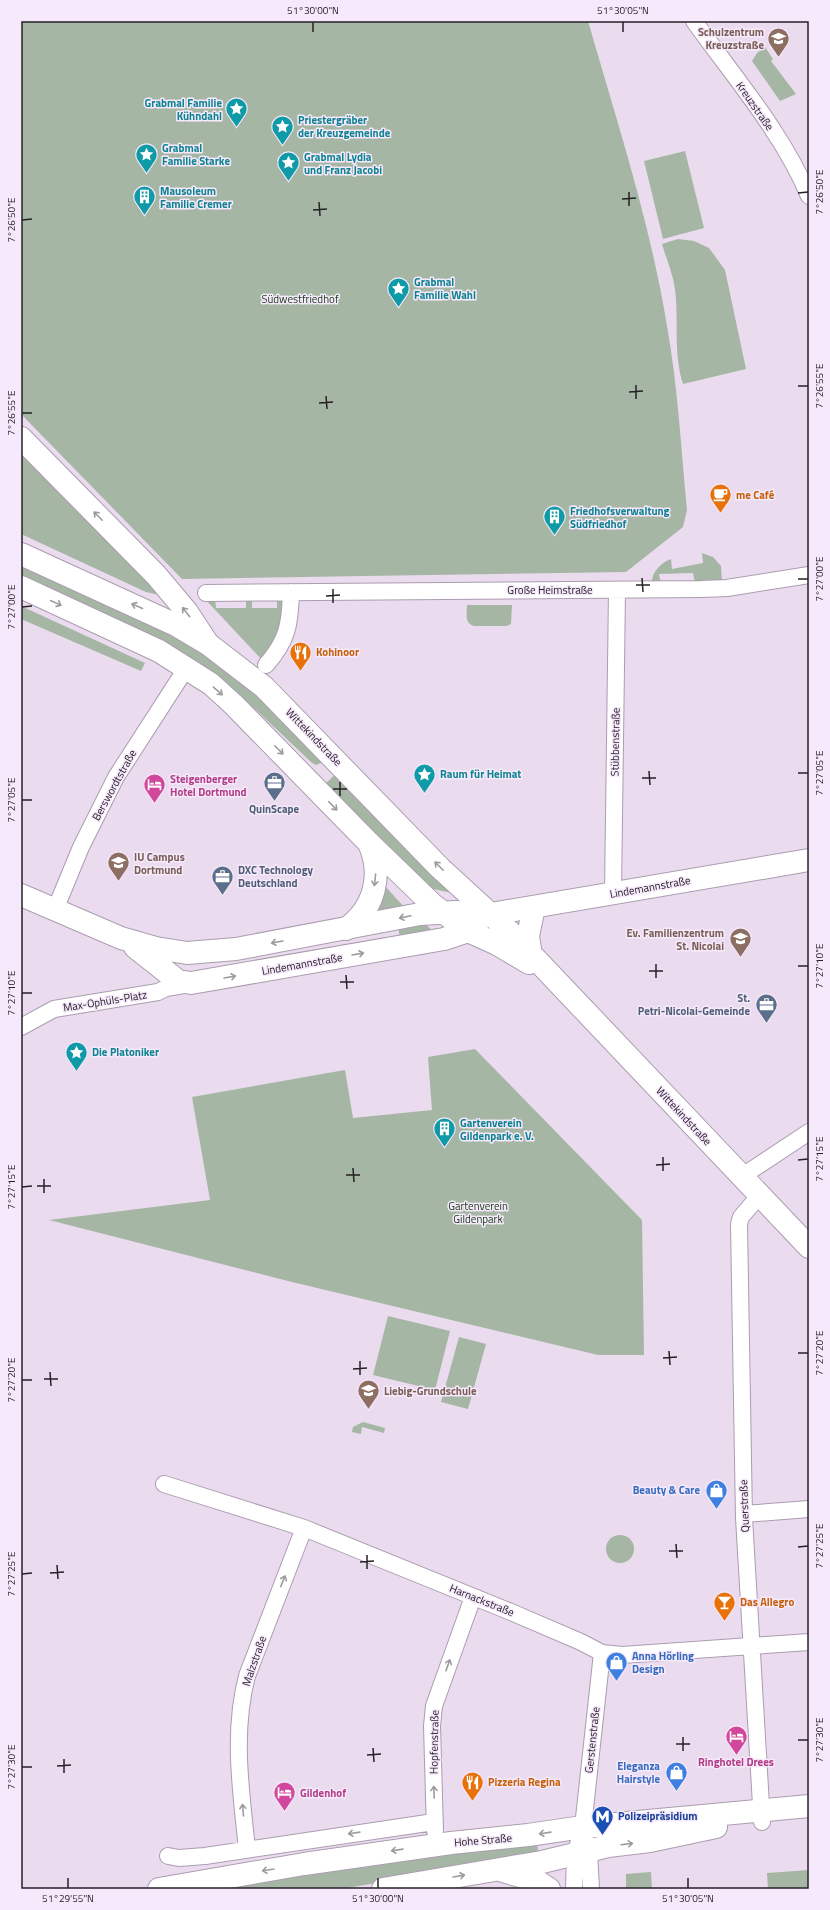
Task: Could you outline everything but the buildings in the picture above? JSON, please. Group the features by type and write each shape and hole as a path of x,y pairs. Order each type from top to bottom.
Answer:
{"main road":[{"path":"21,438 156,575 187,612 208,644"},
{"name":"Wittekindstraße","path":"21,554 143,609 208,644 264,687 440,868 491,914 531,955 809,1247"},
{"name":"Wittekindstraße","path":"21,587 133,638 186,667 234,705 368,842 432,904 468,931 512,953 559,986"},
{"path":"306,778 321,774 327,770 334,759"},
{"path":"346,929 364,913 369,904 375,884 374,855 368,842"},
{"name":"Lindemannstraße","path":"21,895 121,938 156,948 187,953 236,949 420,914 443,912 491,914 809,860"},
{"path":"531,955 528,936 534,907"},
{"name":"Lindemannstraße","path":"121,938 185,982 435,940 468,931 491,914"},
{"path":"185,982 171,972 170,963 174,956 187,953"},
{"name":"Hohe Straße","path":"383,1889 498,1869 712,1828 809,1806"},
{"name":"Hohe Straße","path":"159,1889 253,1872 436,1845 528,1836 583,1827 761,1816 809,1819"},
{"path":"498,1869 537,1881 549,1889"}],"street":[{"name":"Kreuzstraße","path":"694,21 805,176 809,196"},
{"name":"Große Heimstraße","path":"206,593 727,588 809,575"},
{"name":"Stübbenstraße","path":"613,893 617,590"},
{"path":"266,665 278,651 287,633 290,592"},
{"name":"Berswordtstraße","path":"55,910 82,847 116,777 186,667"},
{"name":"Max-Ophüls-Platz","path":"21,1027 54,1009 158,992 185,982"},
{"path":"741,1177 809,1132"},
{"name":"Querstraße","path":"759,1196 740,1217 739,1224 744,1514 750,1647 761,1816"},
{"name":"Harnackstraße","path":"164,1484 304,1528 574,1639 602,1653 622,1655 809,1642"},
{"path":"744,1514 809,1509"},
{"name":"Malzstraße","path":"246,1849 238,1753 239,1722 244,1689 247,1676 304,1528"},
{"name":"Hopfenstraße","path":"436,1845 434,1822 432,1726 434,1706 473,1597"},
{"name":"Gerstenstraße","path":"582,1853 583,1827 602,1653"},
{"path":"168,1856 189,1858 434,1822"},
{"path":"574,1889 582,1853"},
{"path":"582,1853 591,1889"}],"green space":[{"name":"Südwestfriedhof","path":"21,21 588,21 632,172 652,249 660,287 671,349 679,418 687,510 683,527 626,572 182,579 21,414"},
{"path":"765,47 773,59 771,61 796,94 780,101 752,61 757,53"},
{"path":"685,151 704,228 663,239 644,161"},
{"path":"678,239 694,241 709,248 725,270 746,369 683,384 678,360 675,289 662,244"},
{"path":"21,445 157,587 159,595 146,592 21,534"},
{"path":"702,553 713,557 721,566 722,583 695,583 693,573 659,574 661,584 654,583 652,580 656,570 668,560 671,559 672,569 703,563"},
{"path":"21,562 192,644 262,694 323,762 316,765 311,762 254,708 21,578"},
{"path":"277,597 285,600 287,620 264,662 205,599 215,599 216,608 246,608 246,598 252,598 252,608 277,608"},
{"path":"467,605 512,605 511,624 507,626 471,625 467,620"},
{"path":"21,606 145,663 141,671 21,619"},
{"path":"338,772 457,894 427,889 325,784"},
{"path":"384,885 405,908 381,912 377,908"},
{"path":"422,921 436,934 400,940 398,925"},
{"name":"Gartenverein Gildenpark","path":"475,1049 642,1220 644,1355 598,1355 292,1282 49,1220 210,1200 192,1097 345,1070 353,1118 432,1110 428,1057"},
{"path":"388,1316 450,1331 435,1390 373,1375"},
{"path":"459,1337 486,1344 468,1409 441,1402"},
{"path":"363,1422 385,1428 384,1433 362,1427 361,1434 352,1432 353,1427"},
{"path":"620,1535 630,1539 634,1549 630,1559 620,1563 610,1559 606,1549 610,1539"},
{"path":"536,1840 539,1855 341,1889 201,1889"},
{"path":"809,1870 809,1889 768,1889 767,1873"},
{"path":"651,1872 652,1889 626,1889 626,1874"}],"place":[{"name":"Schulzentrum Kreuzstraße","path":"779,58"},
{"name":"Grabmal Familie Kühndahl","path":"237,128"},
{"name":"Priestergräber der Kreuzgemeinde","path":"282,146"},
{"name":"Grabmal Familie Starke","path":"147,174"},
{"name":"Grabmal Lydia und Franz Jacobi","path":"289,182"},
{"name":"Mausoleum Familie Cremer","path":"145,216"},
{"name":"Grabmal Familie Wahl","path":"398,308"},
{"name":"me Café","path":"720,514"},
{"name":"Friedhofsverwaltung Südfriedhof","path":"555,536"},
{"name":"Kohinoor","path":"301,672"},
{"name":"Raum für Heimat","path":"424,794"},
{"name":"QuinScape","path":"274,802"},
{"name":"Steigenberger Hotel Dortmund","path":"154,804"},
{"name":"IU Campus Dortmund","path":"119,882"},
{"name":"DXC Technology Deutschland","path":"223,896"},
{"name":"Ev. Familienzentrum St. Nicolai","path":"740,958"},
{"name":"St. Petri-Nicolai-Gemeinde","path":"766,1024"},
{"name":"Die Platoniker","path":"76,1072"},
{"name":"Gartenverein Gildenpark e. V.","path":"445,1148"},
{"name":"Liebig-Grundschule","path":"369,1410"},
{"name":"Beauty & Care","path":"716,1510"},
{"name":"Das Allegro","path":"725,1622"},
{"name":"Anna Hörling Design","path":"617,1682"},
{"name":"Ringhotel Drees","path":"736,1756"},
{"name":"Eleganza Hairstyle","path":"676,1792"},
{"name":"Pizzeria Regina","path":"473,1802"},
{"name":"Gildenhof","path":"284,1812"},
{"name":"Polizeipräsidium","path":"603,1836"}]}
